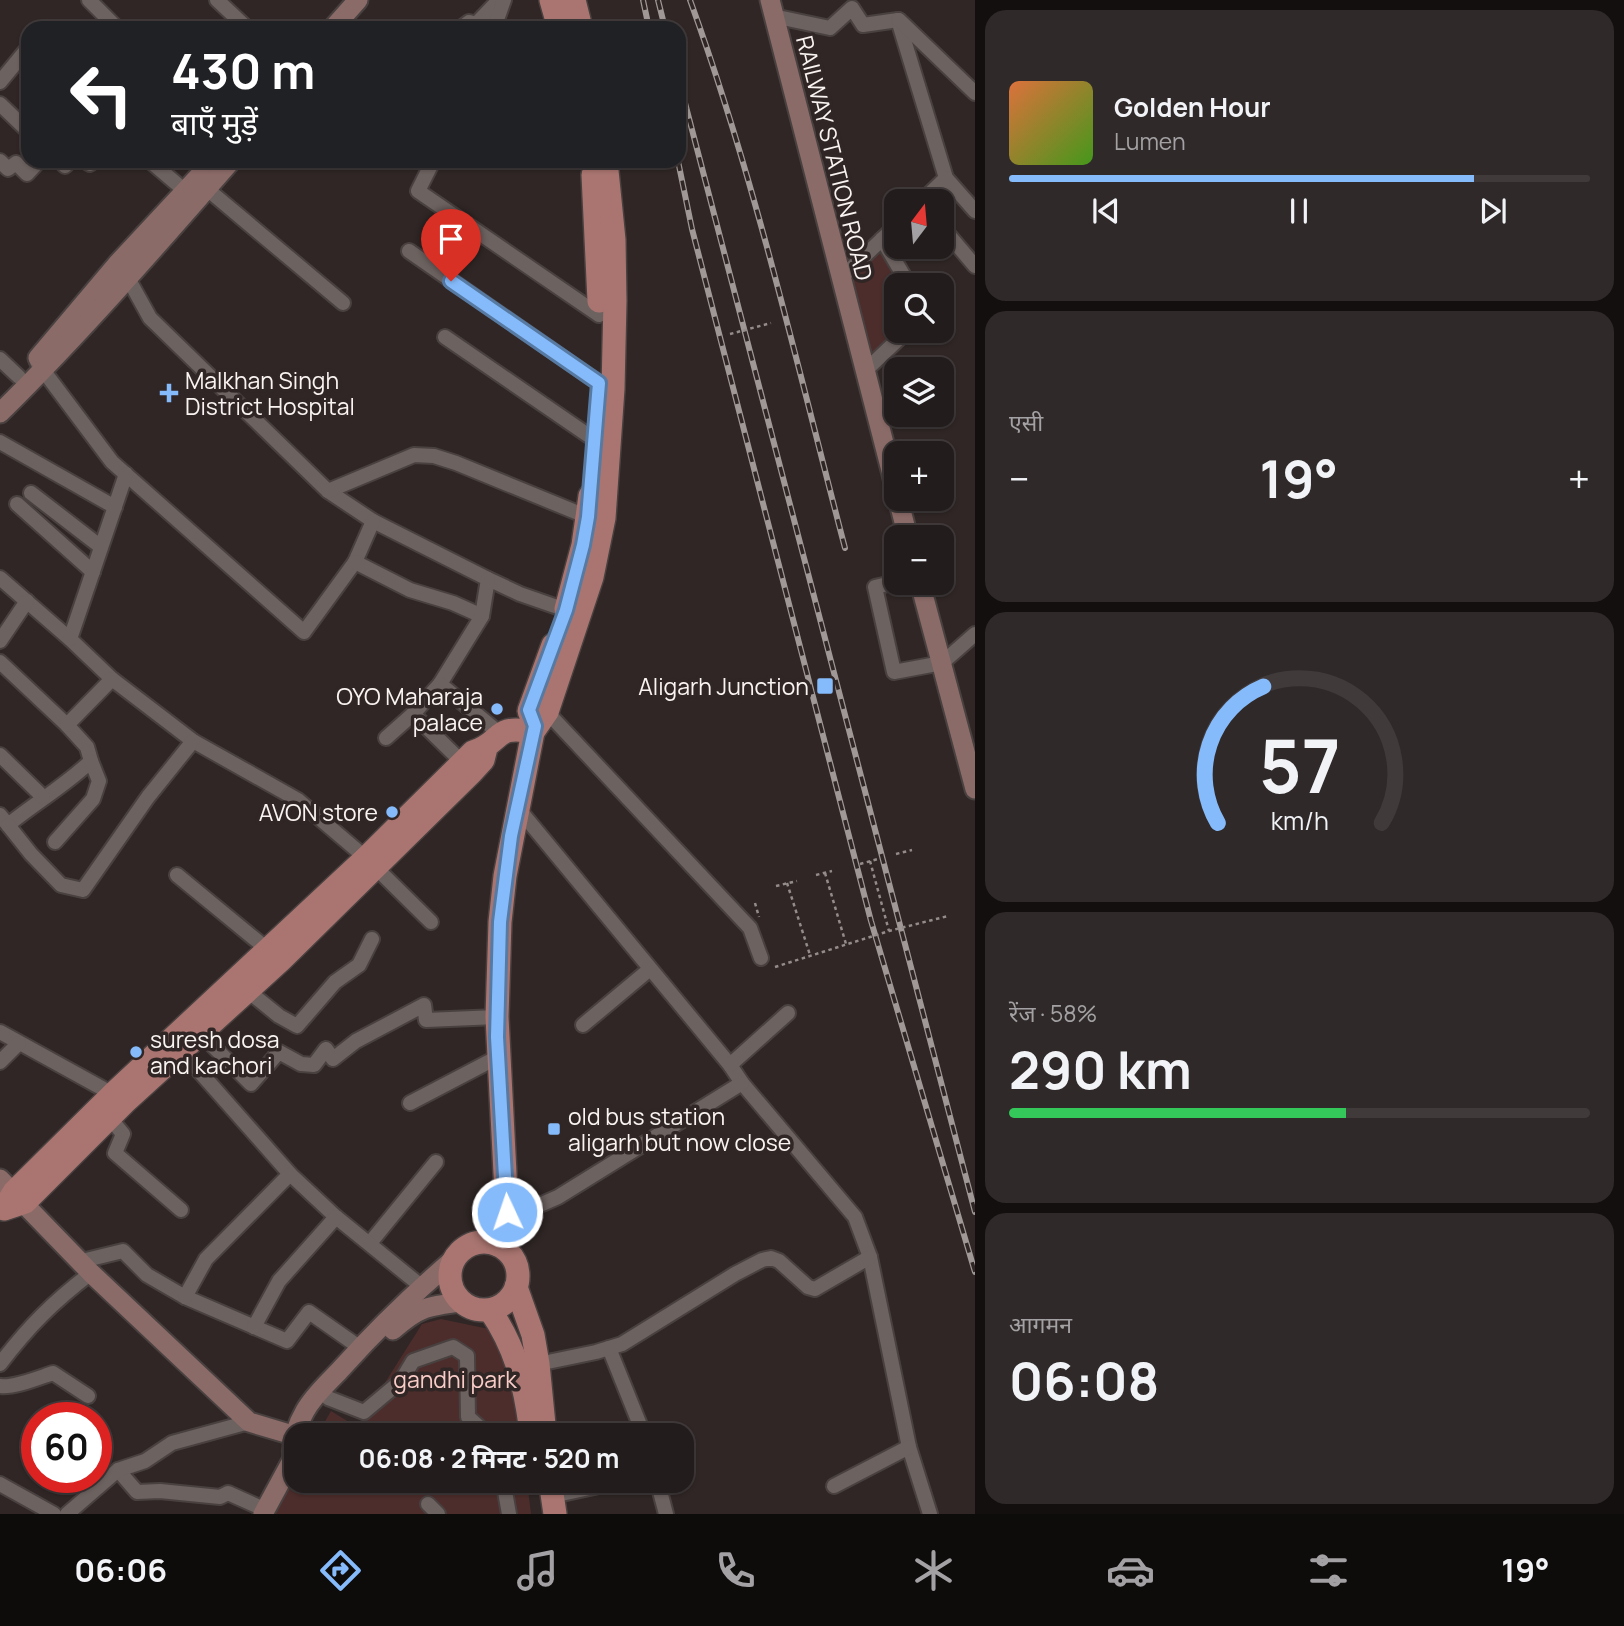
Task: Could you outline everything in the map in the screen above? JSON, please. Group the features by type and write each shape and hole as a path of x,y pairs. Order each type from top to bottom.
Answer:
{"main road":[{"path":"551,0 557,21"},
{"path":"574,0 579,21"},
{"path":"538,723 529,710 566,610 588,517 599,383 600,315 606,266 592,168"},
{"path":"498,1245 507,1212 497,1017 502,899 517,806 538,723 592,577 604,517 613,389 606,266 606,168"},
{"path":"437,797 473,752 513,728 538,723"},
{"path":"8,1199 116,1105 437,797 483,760 492,741"},
{"path":"176,1045 200,1033 248,991 274,955"},
{"path":"478,1242 498,1245 515,1261 518,1276 516,1287 506,1302 490,1310 470,1307 461,1302 451,1286 449,1276 455,1258 461,1251 478,1242"},
{"path":"516,1287 533,1335 544,1423"},
{"path":"490,1310 514,1351 521,1374 529,1423"}],"street":[{"path":"89,0 110,21"},
{"path":"217,0 240,21"},
{"path":"339,21 358,0"},
{"path":"354,21 373,0"},
{"path":"479,21 502,0"},
{"path":"496,21 502,0"},
{"path":"772,8 830,28 852,8 863,25 898,20"},
{"name":"RAILWAY STATION ROAD","path":"772,8 884,444"},
{"path":"898,20 975,93"},
{"path":"898,20 946,178 975,211"},
{"path":"0,82 21,56"},
{"path":"0,104 21,124"},
{"path":"0,161 8,169 16,163 21,168"},
{"path":"163,168 196,186 343,303"},
{"path":"0,395 19,377 40,365 128,280 208,168"},
{"path":"0,413 119,262 196,186 221,168"},
{"path":"430,168 418,191 600,315"},
{"path":"935,189 946,178"},
{"path":"841,278 882,239 902,273"},
{"path":"954,241 975,265"},
{"path":"409,251 599,383"},
{"path":"119,262 150,318 328,491 373,521 488,579 520,594 566,610"},
{"path":"445,337 595,440"},
{"path":"865,371 894,343"},
{"path":"0,359 19,377"},
{"path":"40,365 112,462 304,632 355,562 373,521"},
{"path":"0,442 115,507"},
{"path":"328,491 414,455 434,456 588,517"},
{"path":"71,639 126,474"},
{"path":"31,493 102,547"},
{"path":"17,504 93,572"},
{"path":"355,562 410,590 453,603 482,616"},
{"path":"0,578 71,639 112,679 193,741 298,800 371,862 431,922"},
{"path":"386,738 413,714 440,684 482,616 488,579"},
{"path":"884,585 874,587 894,672 942,663 975,634"},
{"path":"923,595 975,789"},
{"path":"0,641 27,601"},
{"path":"0,662 87,747 99,781 93,799 55,842"},
{"path":"67,725 112,679"},
{"path":"440,684 492,741"},
{"path":"413,714 463,763"},
{"path":"538,723 750,928 761,958"},
{"path":"91,761 74,777 4,820 31,854 61,885 83,890 148,797 193,741"},
{"path":"0,755 43,797"},
{"path":"517,806 742,1083 855,1217 870,1258 909,1447 930,1514"},
{"path":"177,874 274,955"},
{"path":"248,991 279,1016 297,1026 335,982 359,965 372,939"},
{"path":"583,1025 650,969"},
{"path":"200,1033 251,1084 279,1052 301,1064 314,1065 326,1049 333,1059 355,1041 424,1005 426,1020 497,1017"},
{"path":"730,1065 788,1013"},
{"path":"0,1032 116,1105 123,1134 115,1153 181,1210"},
{"path":"0,1062 19,1043"},
{"path":"176,1045 290,1174 336,1217 421,1286"},
{"path":"410,1103 498,1057"},
{"path":"507,1212 542,1204 558,1197 742,1083"},
{"path":"370,1243 436,1163"},
{"path":"185,1297 206,1259 290,1174"},
{"path":"8,1199 87,1267 248,1422 284,1437"},
{"path":"254,1327 279,1280 336,1217"},
{"path":"0,1364 25,1331 87,1267 123,1251 146,1275 185,1297 287,1341 309,1312 359,1347"},
{"path":"302,1423 304,1412 359,1347 421,1286 455,1258"},
{"path":"538,1364 622,1344 762,1260 771,1258 779,1262 808,1287 816,1289 870,1258"},
{"path":"311,1423 328,1398 367,1355 409,1315 427,1306 461,1302"},
{"path":"328,1398 365,1412 401,1381 414,1361 453,1347 467,1356 468,1417 475,1423"},
{"path":"609,1348 639,1423"},
{"path":"0,1386 16,1386 22,1381 53,1373 88,1396"},
{"path":"67,1514 118,1470 145,1461 172,1443 248,1422"},
{"path":"834,1486 909,1447"},
{"path":"118,1470 136,1492 160,1490 220,1497 228,1493 265,1512 284,1471"},
{"path":"0,1484 54,1514"},
{"path":"505,1493 509,1514"},
{"path":"547,1497 566,1493"},
{"path":"660,1493 666,1514"}],"path":[{"path":"730,334 771,323"},
{"path":"896,854 912,850"},
{"path":"860,864 878,859"},
{"path":"870,861 889,931"},
{"path":"816,875 832,871"},
{"path":"825,873 846,944"},
{"path":"776,886 797,881"},
{"path":"787,883 810,955"},
{"path":"755,903 761,924"},
{"path":"775,967 889,931 948,916"}],"green space":[{"path":"880,251 892,273 884,273 884,341 870,356 850,279"},
{"name":"gandhi park","path":"441,1319 489,1329 509,1344 519,1423 360,1423 422,1324"},
{"name":"gandhi park","path":"331,1411 350,1423 324,1423"},
{"path":"284,1492 528,1493 531,1514 271,1514"}],"railway":[{"path":"643,0 648,21"},
{"path":"658,0 663,21"},
{"path":"690,0 755,204 845,548"},
{"path":"686,107 975,1212"},
{"path":"679,168 692,229 871,921 975,1272"}],"place":[{"name":"Malkhan Singh District Hospital","path":"169,393"},
{"name":"Aligarh Junction","path":"825,686"},
{"name":"OYO Maharaja palace","path":"497,709"},
{"name":"AVON store","path":"392,812"},
{"name":"suresh dosa and kachori","path":"136,1052"},
{"name":"old bus station aligarh but now close","path":"554,1129"}],"route":[{"path":"451,281 599,383 588,517 566,610 529,710 535,726 505,876 500,922 497,1017 507,1212"}]}
